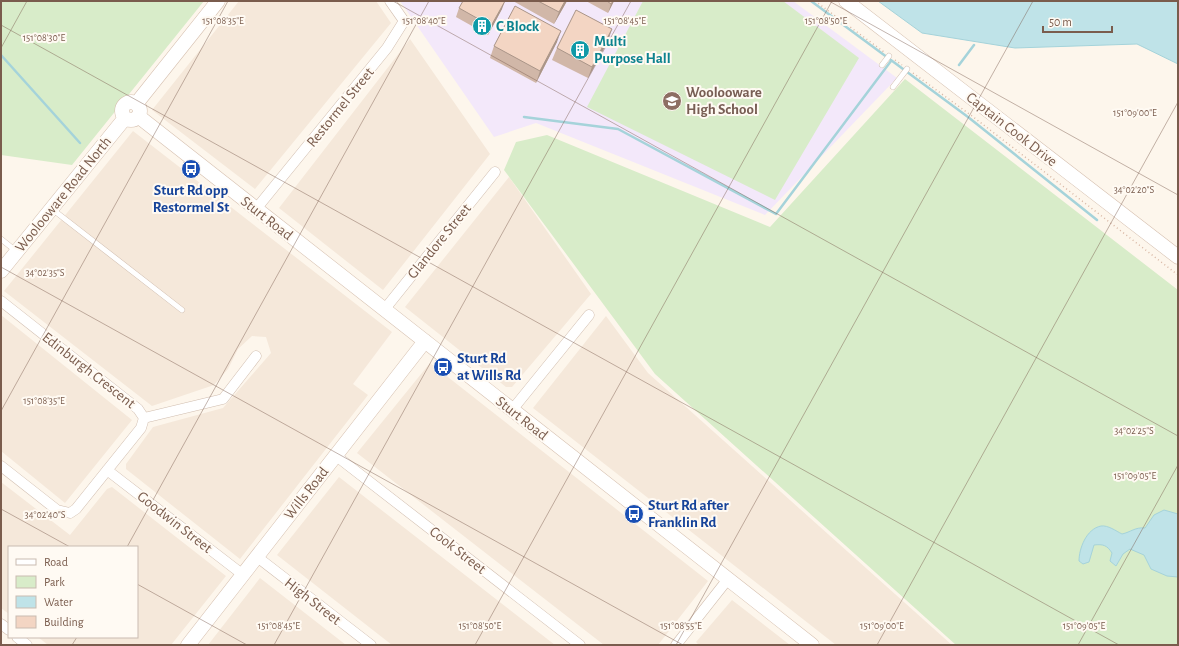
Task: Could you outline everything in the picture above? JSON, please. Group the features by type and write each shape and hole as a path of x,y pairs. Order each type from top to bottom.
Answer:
{"street":[{"name":"Woolooware Road North","path":"1,271 52,208 133,113 218,1"},
{"name":"Restormel Street","path":"256,209 387,48 404,21 390,1"},
{"name":"Captain Cook Drive","path":"846,1 1178,257"},
{"name":"Captain Cook Drive","path":"860,1 1178,246"},
{"name":"Sturt Road","path":"133,113 812,645"},
{"name":"Glandore Street","path":"384,310 494,172"},
{"name":"Edinburgh Crescent","path":"1,301 138,409 144,418 141,428 76,509 70,513 64,513 57,510 1,466"},
{"path":"512,410 589,315"},
{"name":"Wills Road","path":"188,645 425,341"},
{"path":"144,418 223,399 256,356"},
{"name":"Cook Street","path":"335,455 580,645"},
{"name":"Goodwin Street","path":"107,470 242,574"},
{"name":"High Street","path":"256,556 371,645"},
{"path":"677,645 728,579"},
{"path":"18,638 27,645"}],"lane":[{"path":"883,63 889,56"},
{"path":"893,88 907,69"},
{"path":"52,208 182,310"},
{"path":"1,239 16,252"}],"path":[{"path":"815,1 972,116 1178,275"}],"shaded area":[{"path":"239,1 376,1 391,23 255,189 152,110"},
{"name":"Woolooware High School","path":"400,1 793,1 897,78 765,215 536,123 494,137"},
{"path":"410,39 490,154 383,290 279,208"},
{"path":"133,131 392,332 353,384 368,395 240,559 126,469 126,464 153,427 223,408 271,353 266,337 252,336 238,349 228,369 214,385 152,406 4,291"},
{"path":"509,177 591,294 512,387 506,387 405,307"},
{"path":"1,315 132,420 65,503 1,451"},
{"path":"606,316 648,373 952,645 836,645 533,408"},
{"path":"430,363 708,581 658,645 604,645 357,453"},
{"path":"339,477 555,645 392,645 277,555"},
{"path":"1,482 70,535 107,489 112,487 226,576 171,645 48,645 39,638 138,638 138,546 8,546 8,613 1,608"},
{"path":"260,578 346,645 208,645"},
{"path":"732,600 790,645 699,645 696,642"}],"green space":[{"path":"1,1 204,1 72,165 1,155"},
{"path":"643,1 783,1 859,58 775,200 587,107"},
{"path":"905,79 1178,290 1178,645 956,645 655,374 504,170 516,142 547,135 770,227"}],"water":[{"path":"878,1 1178,1 1178,64 1137,44 1015,48 922,33"},
{"path":"1164,510 1178,514 1178,577 1167,576 1151,569 1144,555 1130,549 1123,554 1116,566 1110,561 1112,553 1108,548 1102,545 1094,545 1089,562 1083,564 1079,561 1080,551 1084,540 1091,531 1096,528 1106,526 1122,534 1136,529 1145,528 1154,515"}],"building":[{"name":"C Block","path":"463,1 505,1 491,26 459,8"},
{"path":"538,1 565,1 559,12"},
{"path":"515,6 561,31 540,71 494,46"},
{"name":"Multi Purpose Hall","path":"576,10 612,29 592,67 557,48"}],"waterway":[{"path":"811,1 968,117 1097,220"},
{"path":"959,65 974,45"},
{"path":"1,55 80,143"},
{"path":"524,117 618,129 776,214 891,61"}],"place":[{"name":"C Block","path":"482,26"},
{"name":"Multi Purpose Hall","path":"580,50"},
{"name":"Woolooware High School","path":"672,101"},
{"name":"Sturt Rd opp Restormel St","path":"191,169"},
{"name":"Sturt Rd at Wills Rd","path":"443,367"},
{"name":"Sturt Rd after Franklin Rd","path":"634,514"}]}
